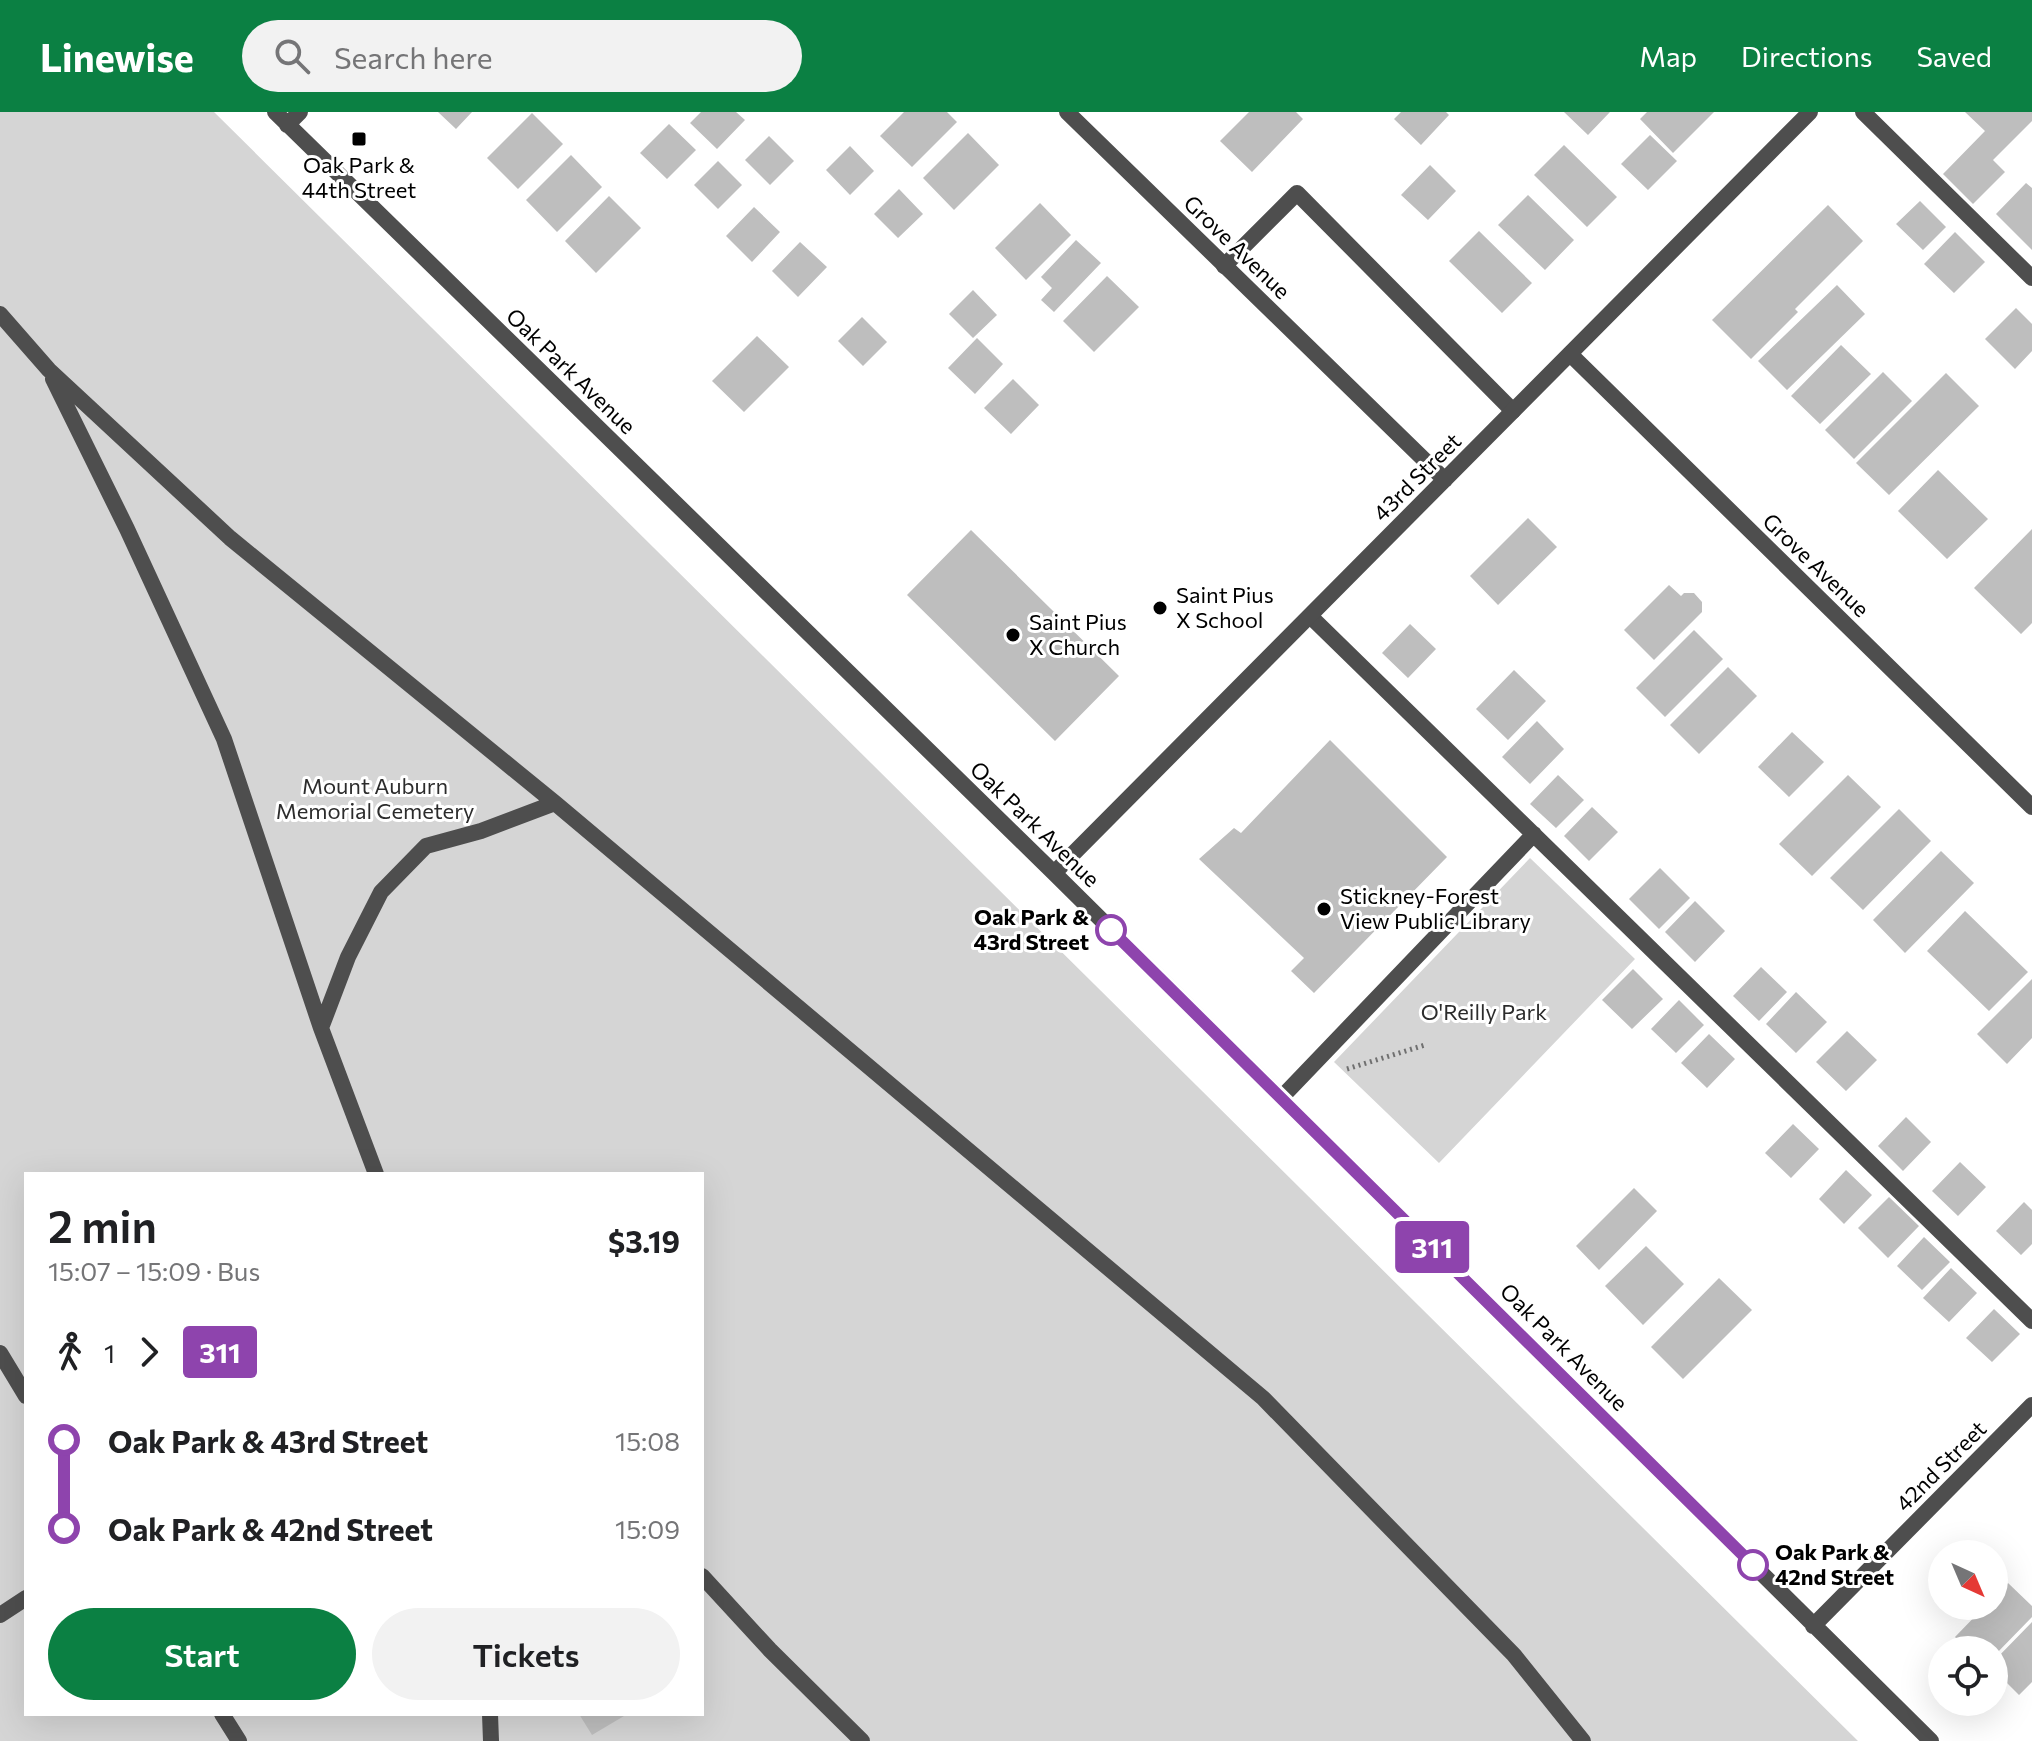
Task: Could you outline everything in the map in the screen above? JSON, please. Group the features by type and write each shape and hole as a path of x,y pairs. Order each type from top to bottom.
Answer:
{"street":[{"name":"Oak Park Avenue","path":"275,112 1054,873 1931,1741"},
{"path":"287,125 300,112"},
{"name":"Grove Avenue","path":"1067,112 1445,480"},
{"name":"43rd Street","path":"1054,873 1810,112"},
{"path":"1863,112 2032,278"},
{"path":"1224,266 1297,193 1513,411"},
{"path":"0,314 49,370 230,538 555,803 1263,1398 1514,1655 1583,1741"},
{"name":"Grove Avenue","path":"1570,354 2032,807"},
{"path":"49,370 224,739 321,1028 375,1172"},
{"path":"1310,616 2032,1321"},
{"path":"321,1028 348,957 381,892 426,846 481,831 555,803"},
{"path":"1281,1098 1534,834"},
{"path":"0,1353 24,1393"},
{"name":"42nd Street","path":"1813,1626 2032,1405"},
{"path":"704,1578 770,1650 862,1741"},
{"path":"0,1615 24,1599"},
{"path":"223,1716 239,1741"},
{"path":"490,1716 491,1741"}],"path":[{"path":"1338,1071 1425,1045"}],"green space":[{"name":"Mount Auburn Memorial Cemetery","path":"0,112 214,112 1858,1741 0,1741"},
{"name":"O'Reilly Park","path":"1530,858 1635,959 1439,1163 1334,1062"}],"building":[{"path":"438,112 472,112 456,129"},
{"path":"701,112 736,112 745,120 717,149 690,123"},
{"path":"904,112 947,112 957,122 912,167 880,136"},
{"path":"1249,112 1296,112 1303,119 1252,172 1220,141"},
{"path":"1401,112 1446,112 1449,115 1421,145 1394,119"},
{"path":"1564,112 1610,112 1588,135"},
{"path":"1647,112 1714,112 1673,153 1640,119"},
{"path":"1965,112 2032,112 2032,121 1993,160 2005,172 1973,204 1943,174 1985,131"},
{"path":"532,113 563,144 518,189 487,158"},
{"path":"669,124 696,150 667,179 640,153"},
{"path":"968,133 999,165 954,210 923,178"},
{"path":"1650,135 1677,161 1648,190 1621,164"},
{"path":"769,136 794,161 770,185 745,160"},
{"path":"1564,145 1617,197 1587,227 1534,175"},
{"path":"850,146 874,171 850,195 826,170"},
{"path":"571,155 602,187 557,232 526,200"},
{"path":"718,161 742,185 718,209 694,185"},
{"path":"1430,165 1456,191 1428,220 1401,195"},
{"path":"2026,183 2032,188 2032,250 1996,214"},
{"path":"899,189 923,214 898,238 874,214"},
{"path":"1528,195 1574,240 1545,270 1498,225"},
{"path":"609,196 641,228 596,273 565,241"},
{"path":"1920,201 1946,227 1923,250 1896,224"},
{"path":"1040,203 1071,235 1026,280 995,248"},
{"path":"1828,205 1863,241 1795,309 1798,312 1751,359 1712,320"},
{"path":"754,207 780,232 752,262 726,236"},
{"path":"1479,231 1532,283 1502,313 1449,261"},
{"path":"1955,232 1985,262 1954,293 1924,264"},
{"path":"1076,240 1101,263 1054,312 1041,300 1052,288 1041,277"},
{"path":"800,242 827,267 798,297 772,271"},
{"path":"1107,276 1139,307 1094,352 1063,321"},
{"path":"1837,285 1865,314 1787,390 1758,361"},
{"path":"973,290 997,315 973,338 949,314"},
{"path":"2016,308 2032,324 2032,351 2015,369 1985,339"},
{"path":"862,317 887,342 863,366 838,341"},
{"path":"757,336 789,367 744,412 712,381"},
{"path":"977,338 1003,364 975,394 948,368"},
{"path":"1841,345 1871,374 1820,424 1791,396"},
{"path":"1883,372 1912,401 1854,459 1825,430"},
{"path":"1946,373 1979,406 1889,495 1856,463"},
{"path":"1013,379 1039,405 1011,434 984,408"},
{"path":"1938,470 1988,519 1947,559 1898,511"},
{"path":"1528,518 1557,547 1498,605 1470,576"},
{"path":"2032,529 2032,623 2021,634 1974,588"},
{"name":"Saint Pius X Church","path":"971,530 1119,676 1055,741 907,595"},
{"path":"1669,585 1681,596 1694,593 1702,602 1702,612 1654,660 1624,630"},
{"path":"1410,624 1436,649 1408,678 1382,653"},
{"path":"1694,630 1723,659 1665,717 1636,688"},
{"path":"1728,667 1757,696 1699,754 1670,725"},
{"path":"1514,670 1546,701 1508,740 1476,709"},
{"path":"1537,721 1564,749 1530,784 1502,757"},
{"path":"1792,732 1824,762 1789,797 1758,767"},
{"name":"Stickney-Forest View Public Library","path":"1330,740 1447,857 1314,993 1291,971 1304,958 1199,859 1234,828 1241,833"},
{"path":"1558,775 1584,800 1556,828 1530,804"},
{"path":"1848,775 1881,807 1812,876 1779,844"},
{"path":"1592,807 1618,832 1589,861 1564,836"},
{"path":"1899,809 1931,841 1863,910 1830,878"},
{"path":"1941,851 1974,883 1905,953 1873,920"},
{"path":"1660,868 1690,898 1659,929 1629,899"},
{"path":"1695,901 1725,931 1695,962 1665,932"},
{"path":"1965,911 2028,972 1989,1011 1927,951"},
{"path":"1761,967 1787,992 1759,1021 1733,996"},
{"path":"1633,969 1663,999 1632,1029 1602,1000"},
{"path":"2032,979 2032,1038 2007,1064 1977,1034"},
{"path":"1796,992 1827,1022 1796,1053 1766,1024"},
{"path":"1679,1000 1704,1025 1676,1053 1651,1029"},
{"path":"1847,1031 1877,1060 1846,1091 1816,1062"},
{"path":"1709,1034 1735,1059 1707,1088 1681,1063"},
{"path":"1906,1117 1931,1142 1903,1171 1878,1146"},
{"path":"1793,1124 1819,1149 1791,1178 1765,1153"},
{"path":"1960,1162 1986,1187 1958,1216 1932,1191"},
{"path":"1846,1170 1872,1195 1844,1224 1819,1199"},
{"path":"1634,1188 1657,1211 1599,1270 1576,1246"},
{"path":"1889,1197 1919,1226 1888,1258 1858,1228"},
{"path":"2024,1202 2032,1210 2032,1244 2021,1255 1996,1231"},
{"path":"1924,1237 1950,1262 1922,1290 1897,1266"},
{"path":"1646,1246 1684,1284 1643,1325 1605,1286"},
{"path":"1951,1268 1977,1293 1949,1322 1923,1298"},
{"path":"1719,1278 1752,1310 1683,1379 1651,1347"},
{"path":"1994,1309 2020,1334 1992,1362 1966,1338"},
{"path":"2008,1583 2032,1606 2032,1617 2008,1642 2008,1636 1956,1636 1971,1620 2008,1620"},
{"path":"2032,1622 2032,1682 2019,1695 2008,1684 2008,1647"},
{"path":"580,1716 624,1716 592,1735"}],"bus line":[{"name":"311","path":"1111,930 1753,1565"}],"place":[{"name":"Oak Park & 44th Street","path":"359,139"},
{"name":"Saint Pius X School","path":"1160,608"},
{"name":"Saint Pius X Church","path":"1013,635"},
{"name":"Stickney-Forest View Public Library","path":"1324,909"},
{"name":"Oak Park & 43rd Street","path":"1111,930"},
{"name":"Oak Park & 42nd Street","path":"1753,1565"}]}
